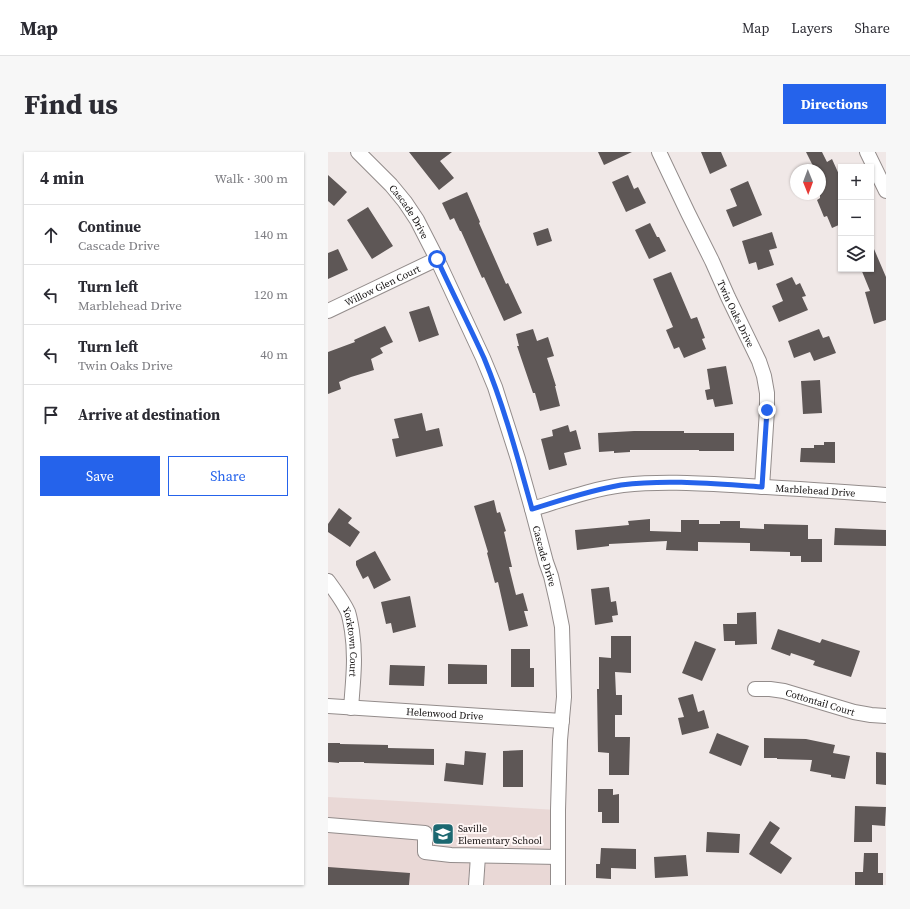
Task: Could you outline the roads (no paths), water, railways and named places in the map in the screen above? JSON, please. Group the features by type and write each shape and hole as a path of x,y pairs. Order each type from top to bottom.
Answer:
{"street":[{"name":"Cascade Drive","path":"358,152 391,185 405,202 417,220 437,259 483,358 518,459 532,509 557,602 562,627 564,697 560,737 558,885"},
{"name":"Twin Oaks Drive","path":"659,152 759,361 764,376 767,392 767,410 762,487"},
{"path":"867,152 886,191"},
{"name":"Willow Glen Court","path":"328,311 437,259"},
{"name":"Marblehead Drive","path":"532,509 595,490 641,483 683,483 886,495"},
{"name":"Yorktown Court","path":"328,581 340,597 348,613 354,644 355,665 351,708"},
{"name":"Cottontail Court","path":"755,690 770,689 784,691 854,712 886,716"},
{"name":"Helenwood Drive","path":"328,706 562,721"},
{"path":"328,825 425,834 425,852 451,855 558,857"},
{"path":"476,885 478,856"}],"place":[{"name":"Saville Elementary School","path":"443,834"}]}
